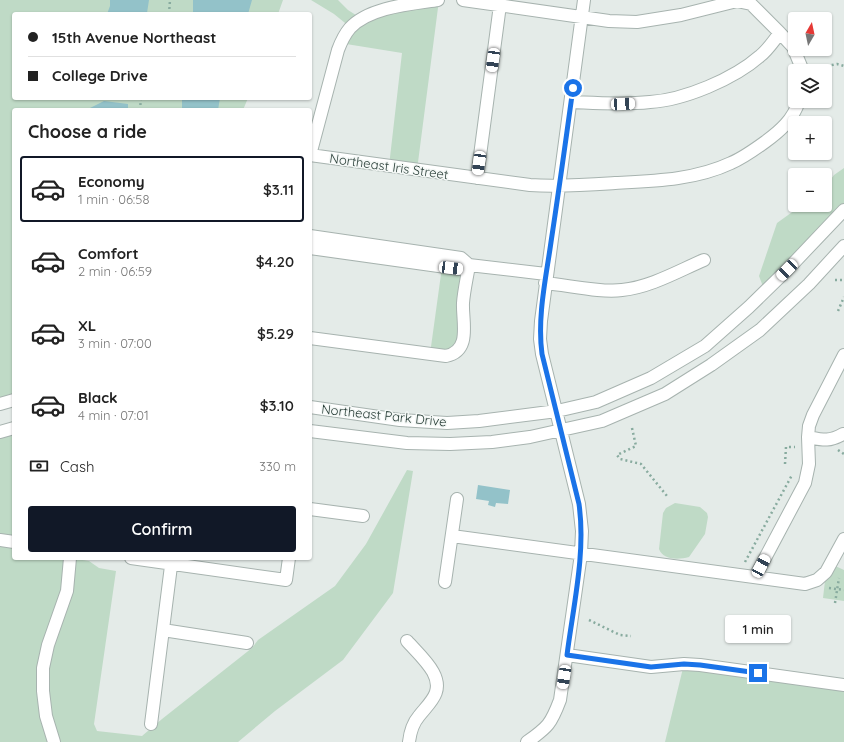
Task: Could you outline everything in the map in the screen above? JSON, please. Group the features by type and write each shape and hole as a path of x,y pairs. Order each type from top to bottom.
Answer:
{"street":[{"path":"312,148 338,50 343,37 350,27 373,13 390,8 438,0"},
{"path":"463,0 582,18 637,22 681,15 737,1 751,4 793,47 800,64"},
{"path":"527,742 544,730 551,722 560,700 581,554 582,531 579,504 542,354 540,321 584,0"},
{"path":"476,178 500,5"},
{"path":"571,102 623,104 652,102 681,96 717,83 741,71 761,56 780,33"},
{"name":"Northeast Iris Street","path":"312,155 530,185 559,187 675,179 699,174 732,163 753,151 779,132 796,108"},
{"name":"Northeast Park Drive","path":"312,407 400,420 447,423 479,421 557,411 596,402 651,378 705,346 749,308 844,210"},
{"path":"312,236 461,258 469,265 609,290 632,289 646,285 704,260"},
{"name":"Northeast Park Drive","path":"312,431 407,443 450,444 492,442 530,437 602,421 665,394 711,365 760,330 809,284 844,246"},
{"path":"312,248 460,269 469,265"},
{"path":"312,338 446,356 453,354 463,342 465,332 463,302 469,265"},
{"path":"754,577 805,484 809,464 809,426 813,415 844,355"},
{"path":"0,404 12,401"},
{"path":"808,437 820,440 833,440 843,434"},
{"path":"445,582 457,499"},
{"path":"312,509 363,516"},
{"path":"452,536 805,584 817,580 826,572 844,539"},
{"path":"0,540 12,542"},
{"path":"54,742 46,716 43,691 43,668 48,644 67,591 70,560"},
{"path":"158,560 286,580 289,560"},
{"path":"151,724 172,561"},
{"path":"163,630 247,643"},
{"path":"407,641 433,671 437,683 434,698 415,722 409,742"},
{"path":"567,655 651,667 684,664 700,665 844,684"}],"path":[{"path":"169,12 170,0"},
{"path":"832,65 837,64 844,66"},
{"path":"835,280 844,280"},
{"path":"838,311 844,297"},
{"path":"632,428 636,446 617,455 620,459 641,464 667,496"},
{"path":"795,453 796,443"},
{"path":"785,464 786,447 796,447"},
{"path":"744,563 794,472"},
{"path":"835,603 839,575"},
{"path":"824,588 844,590"},
{"path":"589,620 620,635 631,636"}],"green space":[{"path":"0,0 283,0 279,12 12,12 12,100 247,100 244,108 12,108 12,401 0,404"},
{"path":"311,0 338,0 348,10 362,19 439,0 417,170 389,166 402,53 340,43 350,27 334,14"},
{"path":"844,168 844,210 765,292 759,276 777,223 792,212 832,212 832,178"},
{"path":"469,265 459,348 430,354 442,267"},
{"path":"12,429 12,560 83,560 89,561 99,568 116,571 94,724 97,731 142,736 252,648 258,640 335,586 366,544 407,470 413,471 393,593 343,660 275,711 238,742 0,742 0,432"},
{"path":"675,503 700,507 707,513 708,517 705,534 689,557 676,559 667,557 661,553 659,549 663,513 666,508"},
{"path":"831,564 844,570 844,601 823,598 826,572"},
{"path":"684,664 844,685 844,742 665,742"}],"water":[{"path":"110,0 149,0 147,12 108,12"},
{"path":"193,0 252,0 249,12 193,12"},
{"path":"182,100 220,100 218,108 182,108"},
{"path":"104,101 128,104 128,108 90,108"},
{"path":"478,485 510,490 508,504 496,503 495,507 488,505 489,501 476,499"}],"route":[{"path":"573,88 540,321 542,354 557,411 582,520 581,554 567,655 651,667 684,664 758,673"}]}
